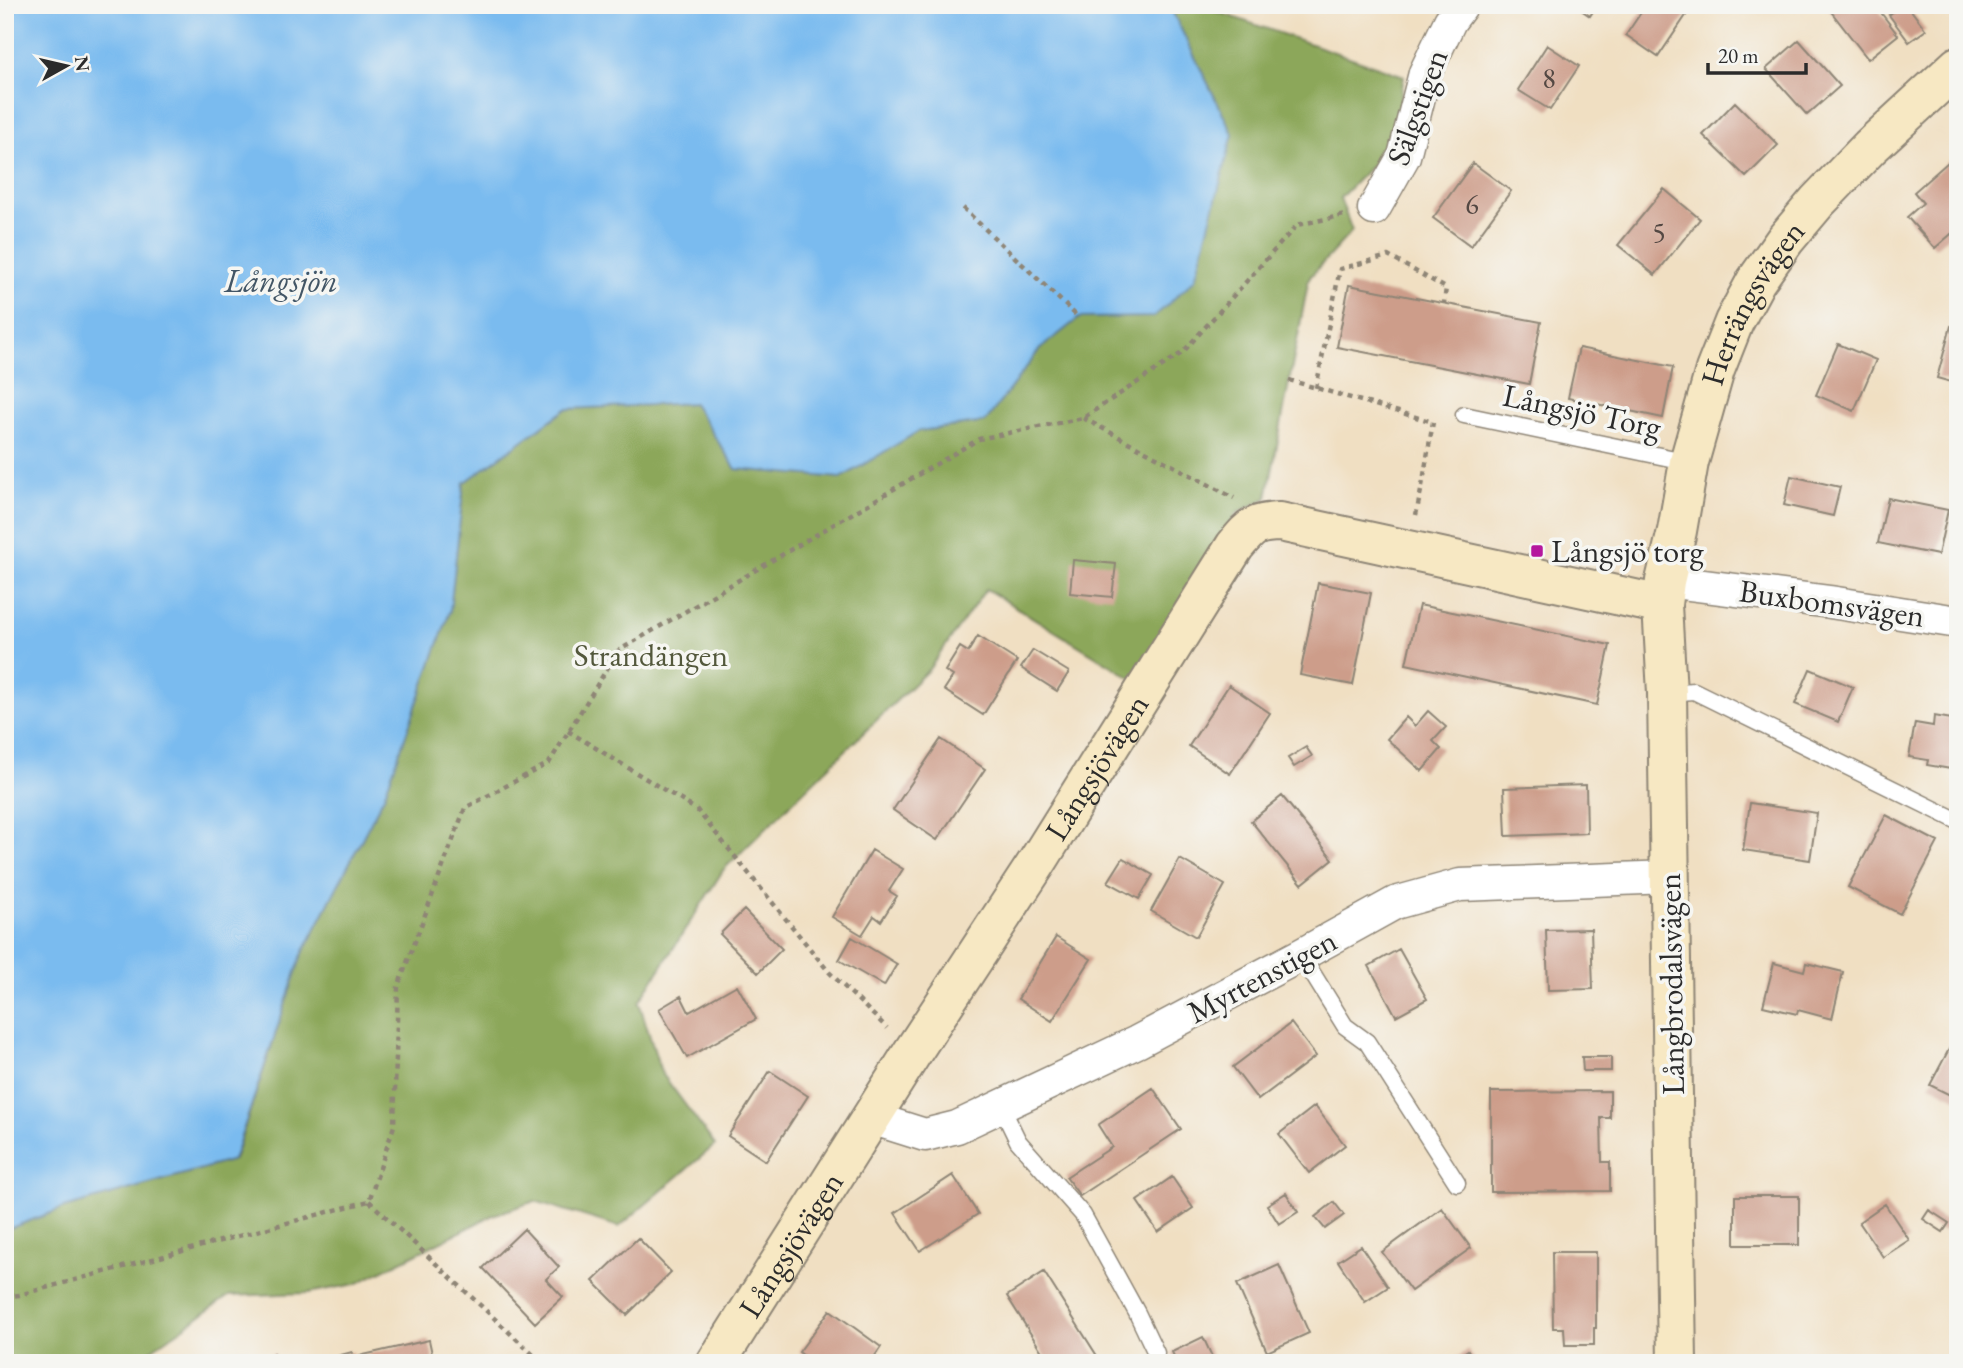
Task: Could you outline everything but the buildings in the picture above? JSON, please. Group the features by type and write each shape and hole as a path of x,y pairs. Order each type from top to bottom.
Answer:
{"street":[{"name":"Sälgstigen","path":"1374,209 1404,156 1425,73 1450,21 1462,5"},
{"name":"Herrängsvägen","path":"1664,593 1689,462 1716,370 1734,322 1756,281 1816,202 1870,147 1958,66"},
{"name":"Långsjövägen","path":"716,1363 1247,532 1259,523 1280,522 1664,593"},
{"name":"Buxbomsvägen","path":"1664,593 1830,601 1958,622"},
{"name":"Långbrodalsvägen","path":"1664,593 1676,1363"},
{"name":"Myrtenstigen","path":"872,1118 925,1135 957,1127 1137,1042 1395,903 1460,885 1670,877"}],"lane":[{"name":"Långsjö Torg","path":"1464,415 1689,462"},
{"path":"1667,693 1694,691 1958,821"},
{"path":"1301,955 1345,1026 1367,1042 1457,1183"},
{"path":"1001,1106 1018,1141 1083,1215 1156,1353"}],"path":[{"path":"963,208 1079,318"},
{"path":"369,1201 394,1126 398,988 465,808 549,763 618,651 979,439 1083,418 1182,353 1297,225 1374,209"},
{"path":"1316,388 1340,269 1388,256 1446,288 1444,303"},
{"path":"1289,380 1433,422 1415,518"},
{"path":"1083,418 1280,522"},
{"path":"568,731 697,810 830,972 912,1053"},
{"path":"5,1297 369,1201"},
{"path":"369,1201 542,1363"}],"green space":[{"name":"Strandängen","path":"1169,5 1198,5 1404,76 1393,144 1340,198 1352,231 1309,278 1267,498 1237,513 1133,679 986,589 929,669 724,869 639,1002 661,1072 715,1145 619,1227 535,1201 493,1215 356,1284 308,1293 229,1296 138,1359 137,1363 5,1363 5,1230 64,1208 234,1160 301,957 384,796 450,611 464,483 566,409 693,403 736,469 841,478 919,431 985,422 1040,349 1079,318 1154,317 1233,134"}],"water":[{"name":"Långsjön","path":"5,5 1169,5 1233,134 1195,279 1154,317 1079,318 1040,349 985,422 919,431 841,478 736,469 693,403 566,409 464,483 450,611 384,796 301,957 233,1160 64,1208 5,1230"}],"place":[{"name":"Långsjö torg","path":"1537,551"}]}
